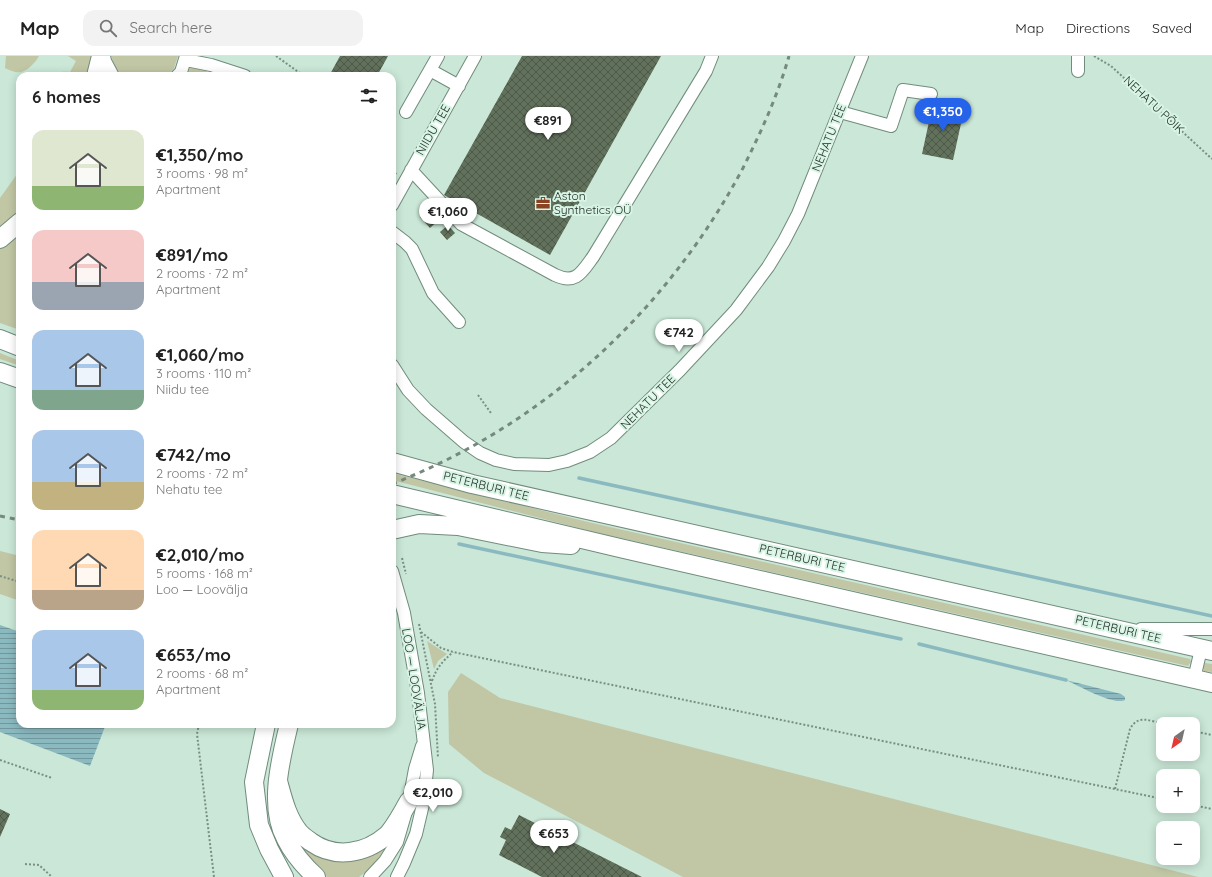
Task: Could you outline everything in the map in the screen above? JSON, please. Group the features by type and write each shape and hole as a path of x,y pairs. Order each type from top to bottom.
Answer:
{"highway":[{"path":"97,72 103,56"},
{"path":"0,239 16,225"},
{"path":"0,339 16,345"},
{"path":"0,372 16,378"},
{"name":"PETERBURI TEE","path":"396,463 472,484 1207,650"},
{"path":"396,495 624,549 1212,683"},
{"path":"396,529 419,524 458,526 542,544 624,549"},
{"path":"265,728 254,782 259,825 269,849 284,877"},
{"path":"288,728 282,750 278,781 277,800 280,822 285,838 302,864 316,877"},
{"path":"278,781 289,817 300,834 320,848 340,853 361,851 388,834 409,802"}],"street":[{"path":"103,56 109,72"},
{"path":"406,112 438,56"},
{"name":"NIIDU TEE","path":"396,198 475,56"},
{"path":"411,170 461,224 562,279 579,276 593,256 706,71 712,56"},
{"name":"NEHATU TEE","path":"396,370 408,390 426,409 464,442 480,453 496,460 514,464 549,465 567,461 590,452 611,438 736,310 754,287 784,241 798,214 862,56"},
{"path":"1078,56 1078,71"},
{"path":"181,72 186,58 233,72"},
{"path":"430,70 458,86"},
{"path":"840,112 891,126 903,90 931,94"},
{"path":"396,235 412,250 433,293 459,322"},
{"name":"LOO — LOOVÄLJA","path":"396,585 404,613 418,693 427,770 424,800 416,834 397,877"},
{"path":"1118,629 1212,629"},
{"path":"1194,679 1207,650"},
{"name":"LOO — LOOVÄLJA","path":"370,877 385,861 397,842 409,802 415,769 424,741"}],"path":[{"path":"276,56 298,72"},
{"name":"NEHATU PÕIK","path":"1094,56 1111,66 1212,159"},
{"path":"478,395 490,413"},
{"path":"0,576 16,581"},
{"path":"421,632 430,641 441,648 453,652 1156,798"},
{"path":"432,683 437,669 453,652"},
{"path":"1115,789 1133,722 1144,720 1156,722"},
{"path":"198,728 197,734 214,877"},
{"path":"1200,732 1212,735"},
{"path":"0,760 52,778"},
{"path":"1200,806 1212,809"},
{"path":"25,864 39,865 52,877"}],"green space":[{"path":"6,56 39,56 28,69 18,72 5,68"},
{"path":"68,56 94,56 90,72 70,72 76,61"},
{"path":"111,56 178,56 174,68 170,72 119,72 115,67"},
{"path":"193,66 206,68 207,72 188,72"},
{"path":"16,176 16,217 0,231 0,198"},
{"path":"16,235 16,329 0,323 0,248"},
{"path":"0,353 16,359 16,365 0,359"},
{"path":"396,474 588,522 1190,659 1191,662 1188,666 594,532 396,481"},
{"path":"0,551 16,555 16,600 0,594"},
{"path":"427,641 447,654 438,661 434,669"},
{"path":"1205,663 1212,664 1212,672 1204,671 1203,667"},
{"path":"461,673 500,698 1198,877 683,877 484,773 449,744 448,692"},
{"path":"297,842 319,856 341,861 352,861 364,858 375,854 386,847 372,867 359,877 327,877 320,871"}],"water":[{"path":"0,625 16,631 16,728 104,728 90,766 0,732"},
{"path":"1066,680 1121,694 1125,697 1125,700 1120,701 1104,698"}],"building":[{"path":"340,56 388,56 379,72 331,72"},
{"path":"522,56 661,56 550,255 444,195"},
{"path":"933,103 964,110 953,160 922,154"},
{"path":"428,209 439,220 430,228 420,217"},
{"path":"448,225 455,233 447,240 440,232"},
{"path":"0,809 10,814 0,837"},
{"path":"519,815 642,877 542,877 499,855 506,840 500,837 505,827 511,830"}],"waterway":[{"path":"579,478 1212,616"},
{"path":"459,544 901,639"},
{"path":"919,644 1066,680"}],"railway":[{"path":"396,482 448,459 500,430 550,396 596,358 639,315 677,269 712,220 743,168 769,113 789,56"},
{"path":"0,516 16,519"}],"place":[{"name":"Aston Synthetics OÜ","path":"543,203"}]}
